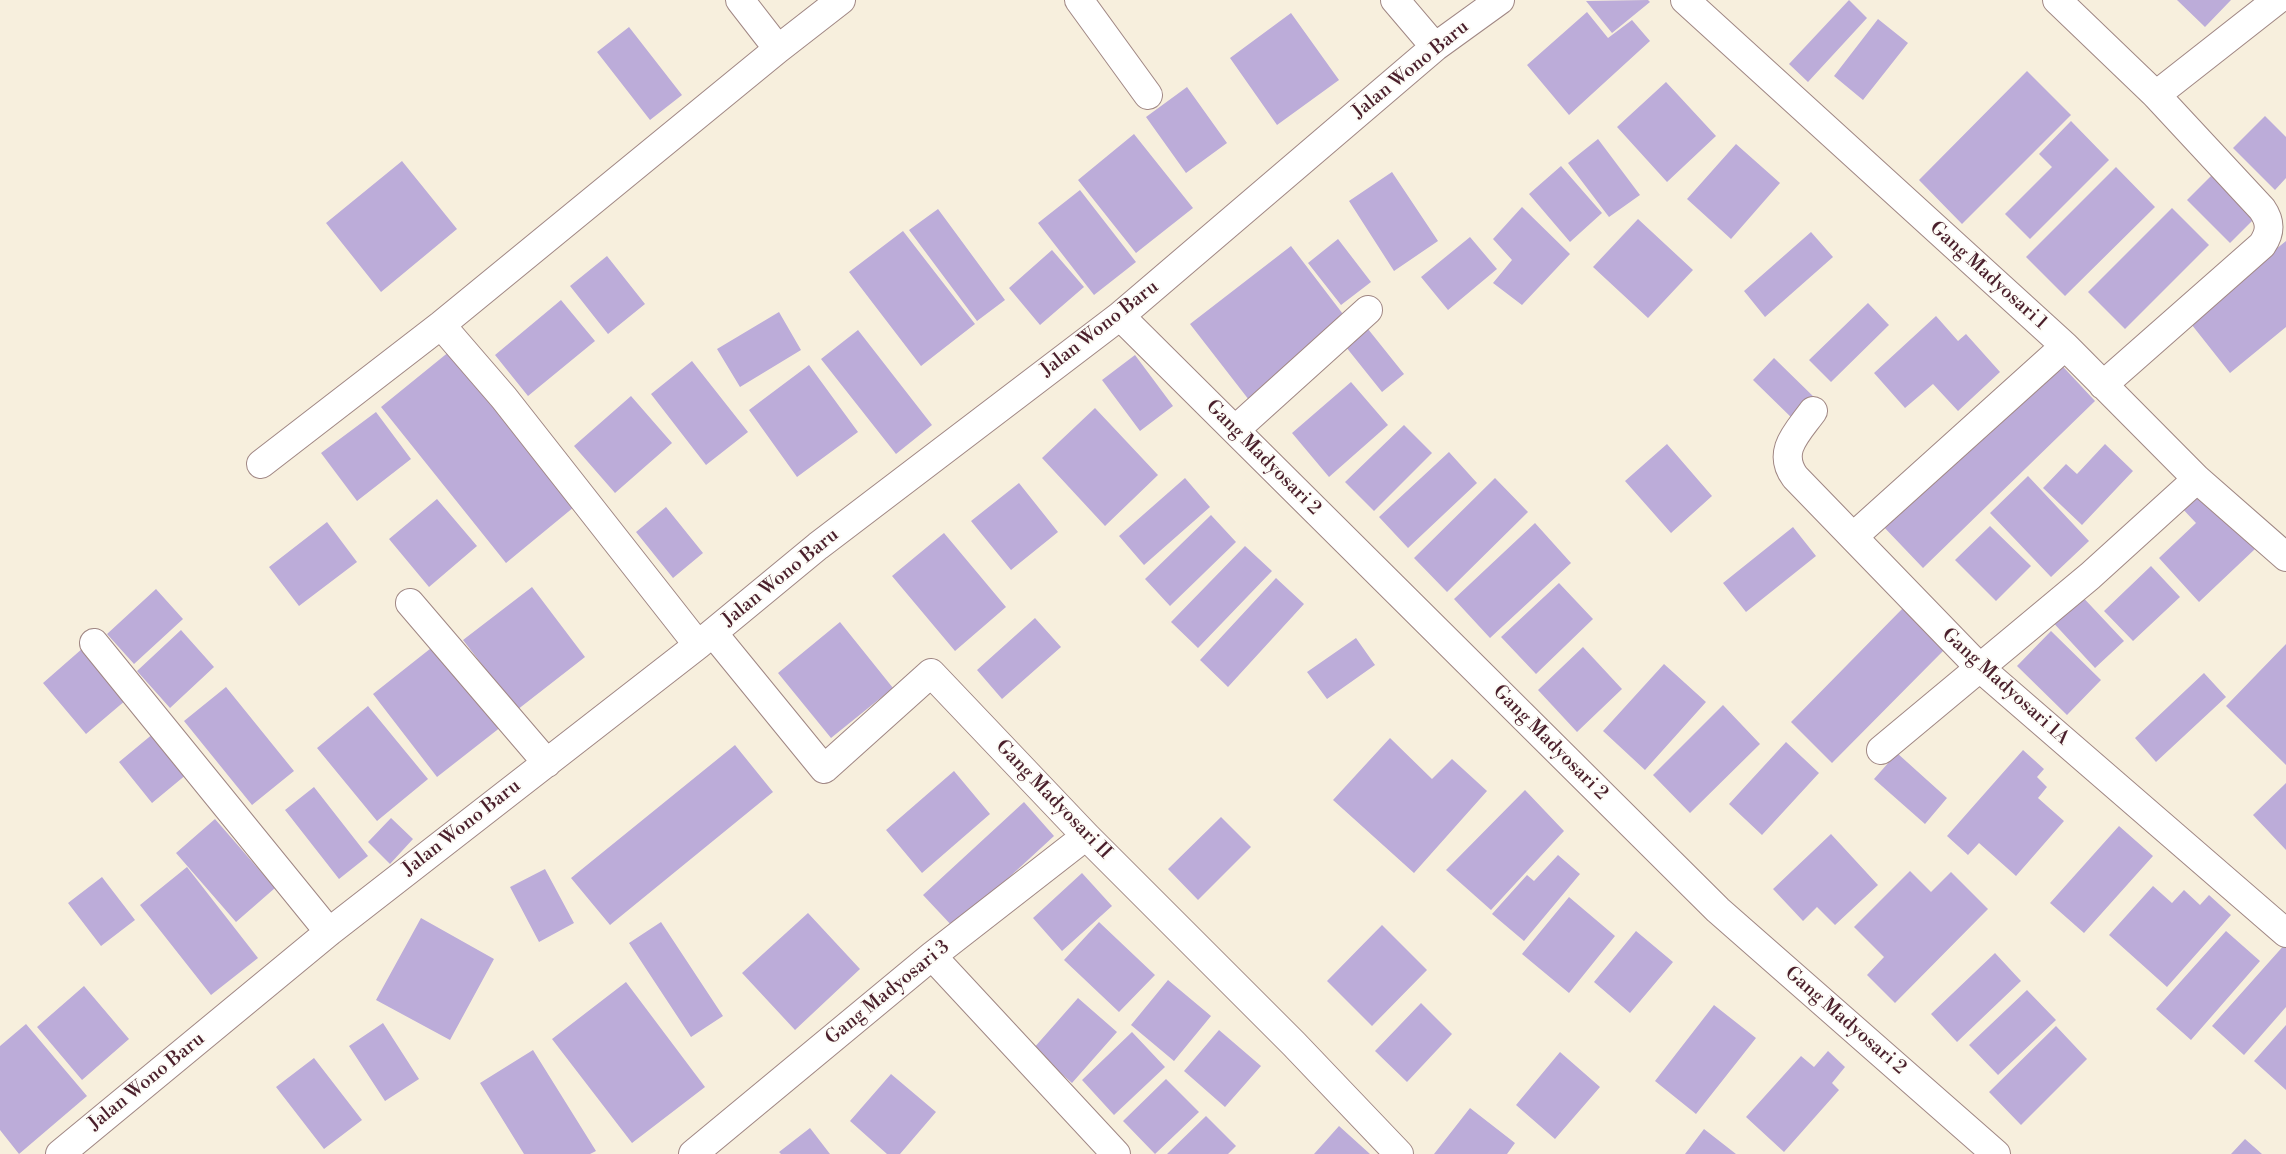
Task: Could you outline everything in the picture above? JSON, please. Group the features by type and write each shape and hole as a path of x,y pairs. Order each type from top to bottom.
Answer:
{"street":[{"path":"740,0 778,48"},
{"path":"261,464 441,325 778,48 841,0"},
{"path":"1079,0 1148,95"},
{"path":"1396,0 1435,47"},
{"name":"Jalan Wono Baru","path":"60,1154 329,932 706,639 818,546 1120,316 1435,47 1500,0"},
{"name":"Gang Madyosari 1","path":"1685,0 2065,346 2197,479 2286,558"},
{"path":"2056,0 2156,95 2262,209 2268,219 2268,233 2262,245 2103,385"},
{"path":"2156,95 2277,0"},
{"path":"1235,430 1368,310"},
{"name":"Gang Madyosari 2","path":"1120,316 1718,910 1996,1154"},
{"path":"441,325 706,639"},
{"path":"1853,538 2065,346"},
{"name":"Gang Madyosari 1A","path":"1813,411 1787,451 1788,465 1795,477 1980,668 2286,933"},
{"path":"1882,750 2090,576 2197,479"},
{"path":"410,603 547,763"},
{"name":"Gang Madyosari II","path":"706,639 824,769 931,673 1086,836 1294,1044 1399,1154"},
{"path":"94,643 329,932"},
{"name":"Gang Madyosari 3","path":"693,1154 932,956 1086,836"},
{"path":"932,956 1116,1154"}],"building":[{"path":"1648,0 1650,2 1612,33 1586,1"},
{"path":"1849,0 1867,18 1808,82 1789,64"},
{"path":"2177,0 2231,0 2205,27"},
{"path":"1587,12 1608,38 1632,20 1650,41 1569,115 1527,65"},
{"path":"1291,13 1339,80 1277,125 1230,58"},
{"path":"1878,19 1908,43 1863,100 1834,76"},
{"path":"629,27 682,95 650,120 597,52"},
{"path":"2027,71 2071,115 1962,224 1919,180"},
{"path":"1666,82 1716,136 1667,182 1617,127"},
{"path":"1187,87 1227,143 1186,173 1146,117"},
{"path":"2265,116 2286,137 2286,178 2275,190 2233,148"},
{"path":"2071,121 2109,160 2030,239 2005,214 2052,167 2039,154"},
{"path":"1134,134 1193,208 1136,253 1078,180"},
{"path":"1598,139 1640,195 1609,217 1568,163"},
{"path":"1736,144 1780,183 1731,239 1687,199"},
{"path":"402,161 457,229 381,292 326,223"},
{"path":"1561,166 1602,213 1570,242 1529,194"},
{"path":"2116,167 2155,207 2065,296 2026,257"},
{"path":"1392,172 1438,241 1394,271 1349,201"},
{"path":"2212,175 2255,218 2230,243 2187,200"},
{"path":"1080,190 1136,262 1094,295 1038,223"},
{"path":"1522,207 1570,254 1522,305 1493,283 1512,260 1493,239"},
{"path":"2172,208 2209,245 2125,329 2088,292"},
{"path":"938,209 1005,300 977,321 909,230"},
{"path":"1638,219 1693,270 1648,318 1593,267"},
{"path":"903,231 975,324 921,366 849,272"},
{"path":"1811,232 1833,257 1765,317 1744,291"},
{"path":"1470,237 1497,269 1448,310 1421,277"},
{"path":"1338,239 1371,282 1341,305 1308,263"},
{"path":"2286,241 2286,327 2230,373 2188,320"},
{"path":"1291,246 1349,322 1249,400 1190,324"},
{"path":"1052,250 1084,287 1040,325 1009,288"},
{"path":"607,256 645,304 608,334 570,286"},
{"path":"561,300 595,341 528,396 495,355"},
{"path":"1868,303 1889,325 1831,382 1809,360"},
{"path":"779,312 801,350 740,387 717,349"},
{"path":"1936,316 1958,341 1966,334 2000,372 1958,411 1933,384 1905,408 1874,373"},
{"path":"1368,329 1404,374 1382,392 1346,347"},
{"path":"858,330 932,425 896,454 821,359"},
{"path":"450,351 574,507 506,563 381,407"},
{"path":"1135,355 1173,406 1140,431 1102,380"},
{"path":"2054,357 2095,401 1923,568 1881,524"},
{"path":"1774,358 1818,401 1797,423 1753,380"},
{"path":"692,361 748,432 706,465 651,394"},
{"path":"809,365 858,432 797,477 749,410"},
{"path":"1351,382 1388,425 1329,477 1292,433"},
{"path":"631,396 672,443 615,493 574,446"},
{"path":"1095,408 1158,475 1105,526 1042,458"},
{"path":"376,412 411,459 357,501 321,453"},
{"path":"1404,425 1432,453 1374,511 1345,482"},
{"path":"1667,444 1712,496 1671,533 1625,481"},
{"path":"2105,444 2133,471 2082,525 2043,488 2066,464 2077,474"},
{"path":"1449,452 1477,483 1408,548 1379,517"},
{"path":"2028,476 2089,541 2051,577 1990,513"},
{"path":"1185,478 1210,507 1144,565 1119,536"},
{"path":"1495,478 1528,512 1447,592 1414,558"},
{"path":"1019,483 1058,532 1011,570 971,521"},
{"path":"2197,488 2255,549 2199,602 2159,558 2196,523 2179,505"},
{"path":"437,499 477,546 429,587 389,539"},
{"path":"666,507 703,553 673,578 636,532"},
{"path":"1211,515 1236,542 1170,606 1145,579"},
{"path":"327,522 357,562 299,606 269,567"},
{"path":"1535,523 1571,563 1490,638 1454,599"},
{"path":"1990,526 2031,566 1996,601 1955,560"},
{"path":"1793,527 1816,556 1746,612 1723,583"},
{"path":"944,533 1006,607 955,651 892,576"},
{"path":"1245,546 1272,571 1198,648 1171,622"},
{"path":"2151,566 2180,597 2133,641 2104,611"},
{"path":"1276,578 1304,604 1228,687 1200,660"},
{"path":"1559,583 1593,619 1536,674 1501,637"},
{"path":"532,587 585,657 517,710 463,640"},
{"path":"156,589 183,619 134,664 107,634"},
{"path":"2077,591 2124,641 2095,668 2049,618"},
{"path":"1904,607 1945,649 1832,763 1791,722"},
{"path":"1035,618 1061,647 1002,699 977,670"},
{"path":"840,622 893,688 831,738 778,673"},
{"path":"181,630 214,667 170,708 137,671"},
{"path":"2051,631 2101,680 2067,715 2017,666"},
{"path":"1356,638 1375,665 1327,699 1307,672"},
{"path":"440,641 506,723 437,777 373,694"},
{"path":"2286,644 2286,765 2226,706"},
{"path":"1583,647 1622,689 1577,732 1538,690"},
{"path":"83,648 126,700 86,734 43,683"},
{"path":"1664,664 1706,702 1645,770 1603,731"},
{"path":"2204,673 2226,697 2156,762 2135,738"},
{"path":"226,687 294,771 252,805 184,721"},
{"path":"1723,705 1760,744 1690,813 1653,775"},
{"path":"368,706 428,779 377,821 317,748"},
{"path":"154,733 187,774 152,803 119,762"},
{"path":"1390,738 1432,779 1452,759 1487,791 1414,873 1333,800"},
{"path":"1786,742 1819,773 1762,835 1729,804"},
{"path":"735,745 773,792 610,925 571,878"},
{"path":"2023,750 2044,769 2037,777 2047,787 2038,798 2064,821 2016,876 1979,843 1968,855 1947,836"},
{"path":"1897,753 1947,798 1925,824 1874,779"},
{"path":"954,771 990,814 922,873 886,830"},
{"path":"2286,783 2286,850 2253,815"},
{"path":"314,787 368,856 339,879 285,810"},
{"path":"1525,790 1564,831 1491,910 1446,870"},
{"path":"1024,802 1054,836 954,928 923,895"},
{"path":"1221,817 1251,847 1198,900 1168,869"},
{"path":"391,818 413,839 390,864 368,842"},
{"path":"215,819 275,888 236,922 176,853"},
{"path":"2119,826 2153,856 2084,933 2050,903"},
{"path":"1831,834 1878,885 1835,925 1817,907 1803,921 1773,889"},
{"path":"1558,855 1580,874 1524,941 1492,914 1527,875 1534,881"},
{"path":"187,867 258,958 211,995 140,905"},
{"path":"545,869 574,923 539,942 510,887"},
{"path":"1910,871 1931,892 1951,872 1988,909 1895,1003 1867,975 1884,957 1854,927"},
{"path":"1082,873 1112,906 1062,951 1033,918"},
{"path":"102,877 135,920 101,946 68,903"},
{"path":"2153,886 2172,903 2184,890 2200,905 2209,895 2231,915 2167,987 2109,935"},
{"path":"1569,897 1615,936 1569,993 1522,954"},
{"path":"808,913 860,969 795,1030 742,973"},
{"path":"421,918 494,959 450,1040 376,1000"},
{"path":"661,922 723,1016 691,1037 629,943"},
{"path":"1099,922 1155,975 1119,1012 1064,960"},
{"path":"1382,925 1427,970 1372,1026 1327,981"},
{"path":"1636,931 1673,962 1630,1013 1594,982"},
{"path":"2226,931 2260,961 2191,1040 2156,1009"},
{"path":"2286,943 2286,1007 2244,1055 2212,1026"},
{"path":"1995,953 2021,981 1957,1042 1931,1014"},
{"path":"1168,980 1211,1016 1174,1061 1131,1025"},
{"path":"626,982 705,1087 632,1143 552,1039"},
{"path":"84,986 129,1039 82,1080 37,1027"},
{"path":"2027,990 2056,1020 1998,1075 1969,1045"},
{"path":"1078,998 1117,1032 1072,1083 1033,1049"},
{"path":"1421,1003 1452,1034 1407,1082 1375,1051"},
{"path":"1714,1005 1756,1038 1696,1114 1655,1081"},
{"path":"383,1023 419,1079 385,1101 349,1046"},
{"path":"26,1024 87,1096 19,1154 0,1130 0,1046"},
{"path":"2286,1025 2286,1090 2254,1061"},
{"path":"2056,1026 2087,1059 2021,1125 1989,1092"},
{"path":"1219,1030 1261,1066 1225,1107 1184,1071"},
{"path":"1132,1032 1165,1067 1114,1115 1082,1080"},
{"path":"533,1050 596,1151 590,1154 524,1154 480,1083"},
{"path":"1828,1051 1845,1067 1832,1083 1839,1090 1784,1152 1746,1117 1801,1056 1814,1067"},
{"path":"1560,1052 1600,1087 1555,1139 1516,1105"},
{"path":"314,1058 362,1120 324,1149 276,1087"},
{"path":"891,1074 936,1112 900,1154 887,1154 850,1121"},
{"path":"1166,1079 1199,1112 1155,1154 1123,1121"},
{"path":"1470,1108 1515,1143 1507,1154 1434,1154"},
{"path":"1206,1116 1236,1146 1228,1154 1167,1154"},
{"path":"1339,1126 1370,1154 1314,1154"},
{"path":"810,1128 830,1154 781,1154 779,1152"},
{"path":"1704,1129 1736,1154 1685,1154"},
{"path":"2245,1139 2262,1154 2231,1154"}]}
